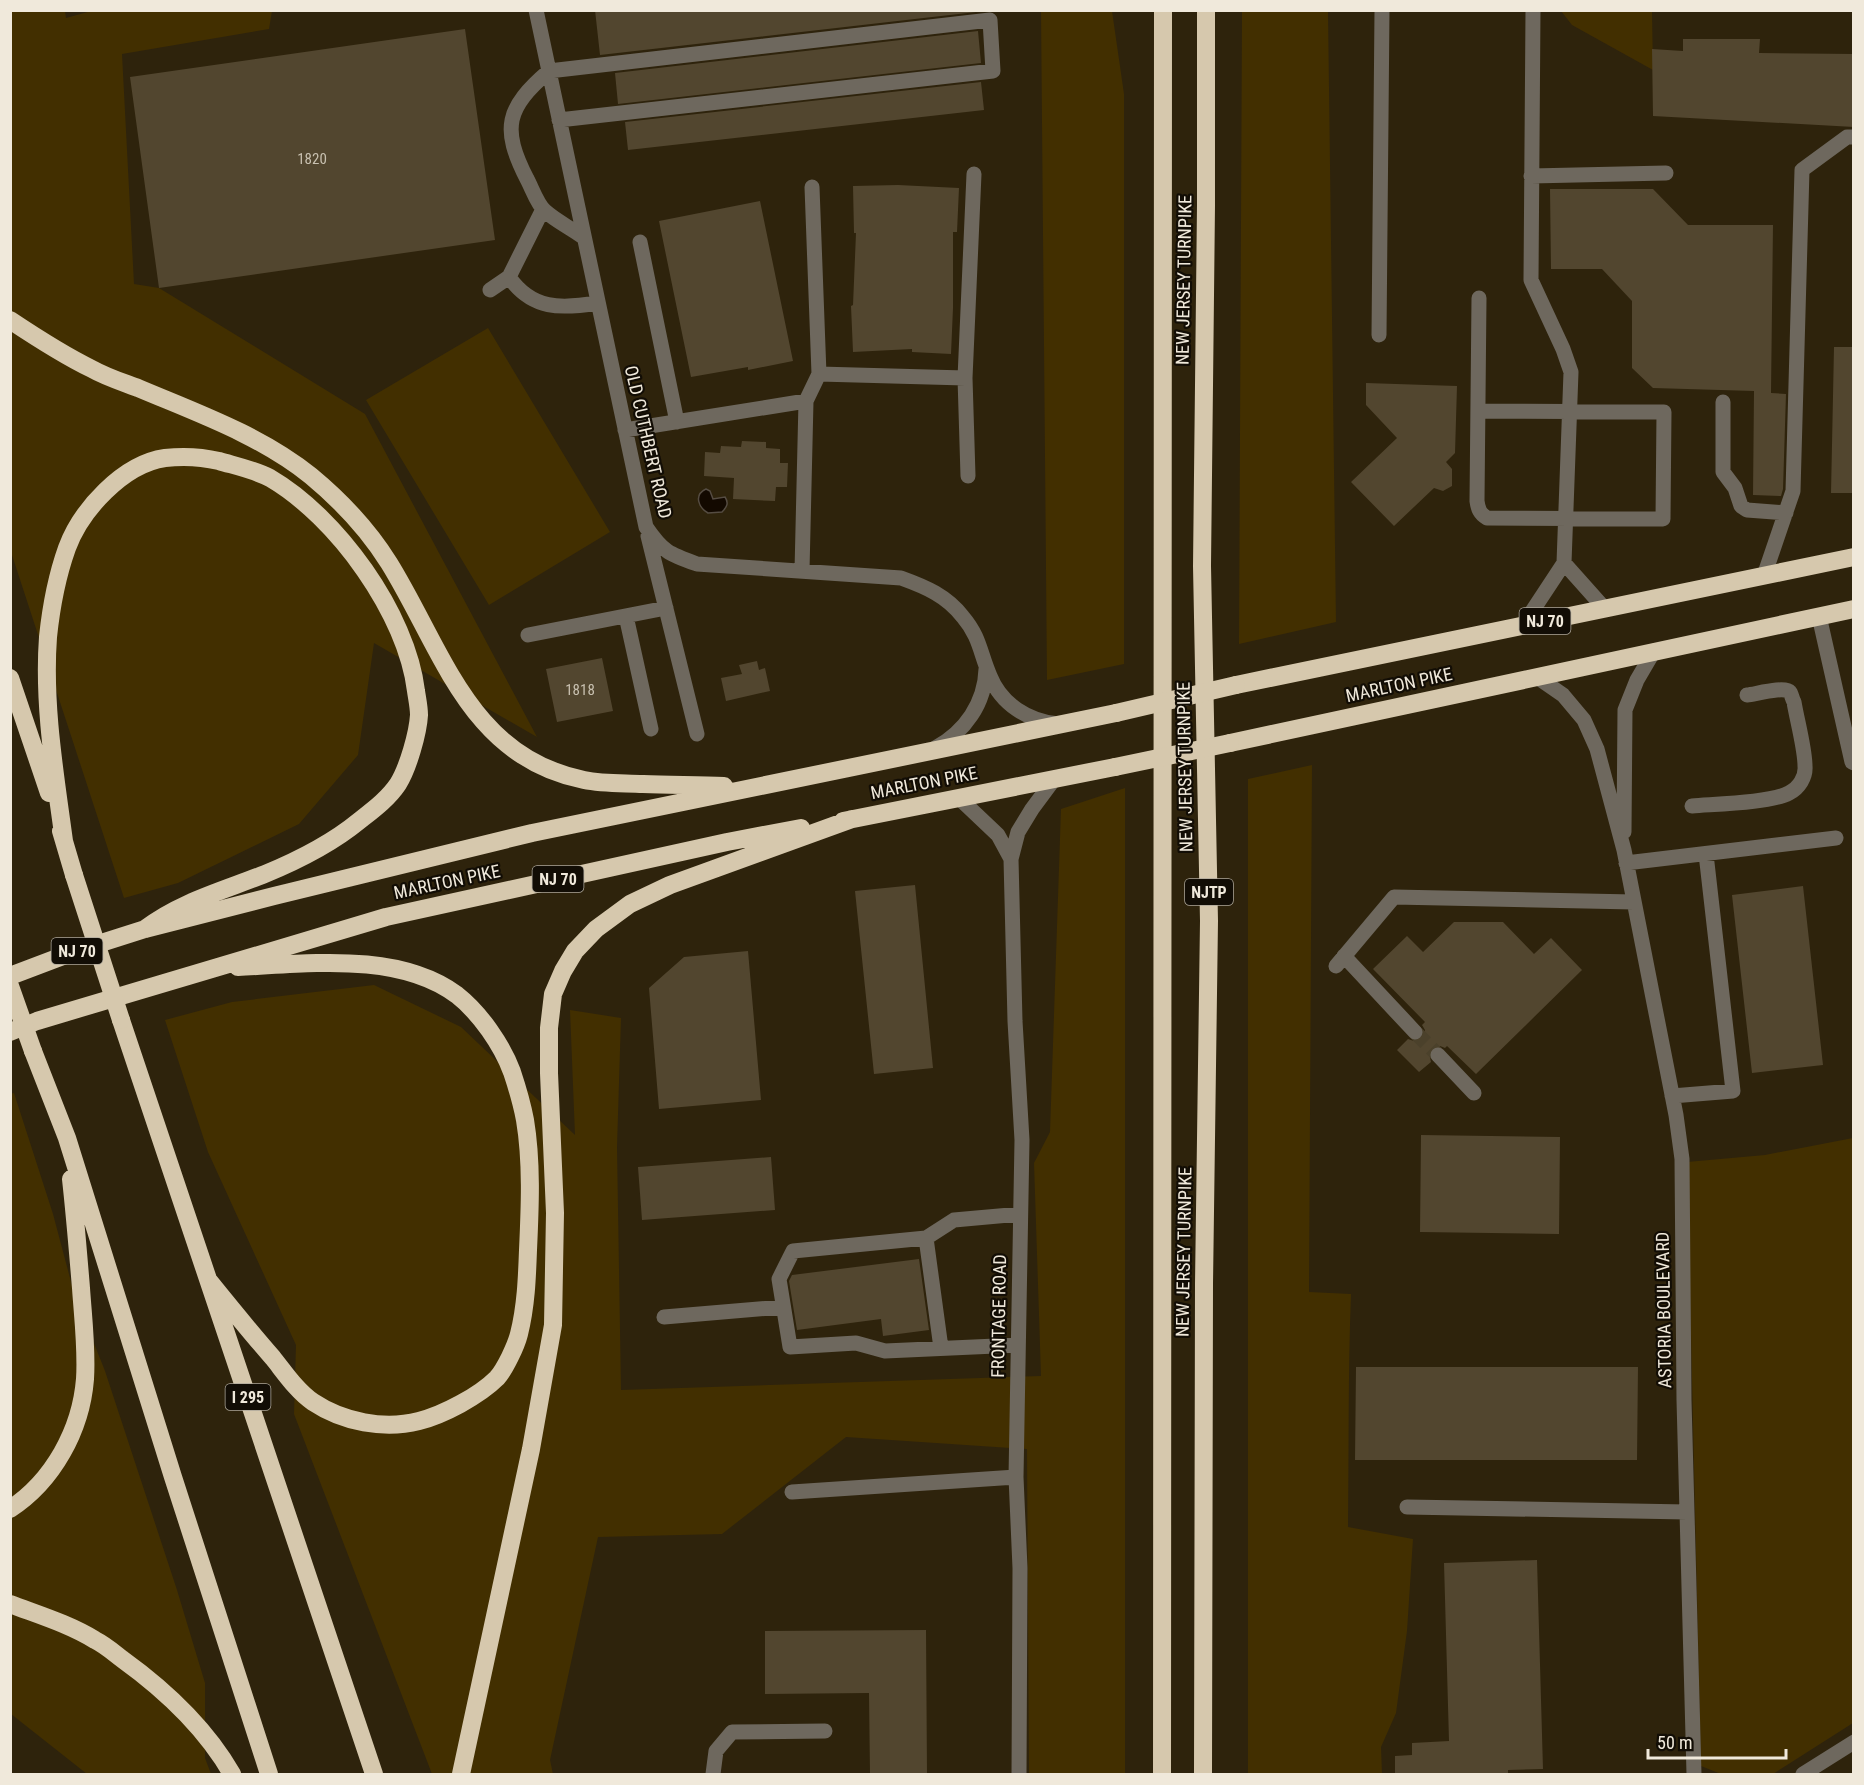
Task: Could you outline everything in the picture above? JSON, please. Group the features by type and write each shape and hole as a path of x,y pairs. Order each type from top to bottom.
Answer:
{"highway":[{"name":"NEW JERSEY TURNPIKE","path":"1162,1774 1163,10"},
{"name":"NEW JERSEY TURNPIKE","path":"1203,1774 1204,1284 1209,921 1202,566 1206,10"},
{"path":"10,320 54,349 93,370 197,412 268,446 311,476 375,543 460,692 503,742 526,758 553,771 584,780 611,783 756,787"},
{"path":"64,841 50,732 48,636 57,584 68,547 85,514 108,488 136,468 164,458 203,458 237,466 268,477 304,502 342,541 379,592 406,644 415,676 419,714 411,754 398,783 386,798 344,833 301,859 202,898 145,929"},
{"name":"MARLTON PIKE","path":"10,976 76,951 145,929 531,833 1063,724 1236,685 1854,557"},
{"name":"MARLTON PIKE","path":"10,1032 37,1021 210,968 386,917 727,842 1115,766 1854,609"},
{"name":"I 295","path":"10,678 121,1020 374,1774"},
{"path":"461,1774 531,1449 553,1325 555,1213 549,1073 549,1028 553,994 575,951 597,929 630,904 670,885 852,819"},
{"path":"209,1281 294,1384 312,1401 337,1414 364,1423 406,1424 436,1417 466,1401 497,1378 502,1370 519,1336 526,1299 530,1217 529,1161 525,1120 512,1070 497,1040 458,996 432,980 375,966 326,963 210,968"},
{"path":"10,986 67,1138 176,1488 269,1774"},
{"path":"10,1509 27,1497 49,1474 67,1444 79,1409 85,1380 85,1344 67,1138"},
{"path":"10,1604 49,1618 95,1640 153,1681 177,1704 220,1754 232,1774"}],"street":[{"name":"OLD CUTHBERT ROAD","path":"536,10 646,527 658,545 669,554 697,564 901,578 929,588 963,616 978,639 997,689 1015,708 1038,720 1063,724"},
{"path":"1379,335 1382,10"},
{"path":"1523,626 1564,562 1571,372 1563,349 1531,280 1533,10"},
{"path":"559,120 993,71 990,20 549,71 528,88 519,103 513,118 512,147 543,209 583,237"},
{"path":"1764,576 1793,491 1802,170 1847,137 1854,137"},
{"path":"1531,176 1666,173"},
{"path":"968,476 965,378 974,174"},
{"path":"801,571 806,401 819,374 812,187"},
{"path":"490,290 509,277 543,209"},
{"path":"640,242 676,422"},
{"path":"509,277 517,288 544,305 571,306 597,303"},
{"path":"1478,411 1664,411 1663,519 1487,519 1479,511 1477,501 1479,298"},
{"path":"819,374 965,378"},
{"path":"625,430 806,401"},
{"path":"1723,402 1723,472 1735,488 1741,506 1747,510 1786,513"},
{"path":"646,527 697,735"},
{"path":"1564,562 1605,609"},
{"path":"528,635 666,608"},
{"path":"626,616 651,729"},
{"path":"1819,616 1854,763"},
{"name":"ASTORIA BOULEVARD","path":"1625,856 1625,710 1637,680 1654,651"},
{"name":"OLD CUTHBERT ROAD","path":"921,753 949,739 971,717 984,689 987,666"},
{"name":"ASTORIA BOULEVARD","path":"1537,677 1563,695 1584,720 1597,749 1625,856 1672,1095 1682,1159 1687,1512 1694,1774"},
{"path":"1692,806 1771,799 1788,794 1796,789 1803,780 1805,767 1794,702 1790,693 1787,690 1778,690 1747,695"},
{"name":"FRONTAGE ROAD","path":"1019,1774 1020,1568 1016,1477 1022,1140 1015,1021 1011,859 1018,832 1055,778"},
{"name":"FRONTAGE ROAD","path":"959,798 998,835 1011,859"},
{"path":"1625,856 1706,854 1836,838"},
{"path":"1672,1095 1733,1091 1706,854"},
{"path":"1415,1032 1340,961 1394,897 1634,902"},
{"path":"1438,1055 1474,1093"},
{"path":"1018,1345 885,1351 856,1343 790,1347 779,1279 793,1251 926,1238 954,1220 1020,1214"},
{"path":"926,1238 941,1348"},
{"path":"664,1317 783,1307"},
{"path":"792,1492 1016,1477"},
{"path":"1407,1507 1687,1512"},
{"path":"713,1774 716,1751 732,1732 825,1731"},
{"path":"1803,1774 1854,1743"}],"shaded area":[{"path":"95,10 272,11 269,29 122,54 134,284 159,288 365,414 537,737 374,643 358,755 299,824 178,883 124,898 11,552 10,11 65,11 66,18"},
{"path":"1041,11 1112,11 1124,94 1124,664 1047,680"},
{"path":"1242,11 1328,11 1336,622 1239,644"},
{"path":"1561,11 1652,11 1653,70 1572,25"},
{"path":"488,328 610,532 489,605 366,400"},
{"path":"706,489 710,491 713,499 725,497 727,505 722,512 708,513 702,508 699,498"},
{"path":"1312,765 1309,1292 1351,1294 1348,1527 1413,1539 1407,1631 1396,1713 1381,1747 1382,1774 1248,1774 1248,779"},
{"path":"1125,788 1125,1774 1029,1774 1027,1449 846,1437 722,1534 598,1537 550,1760 553,1774 432,1774 294,1414 296,1345 208,1152 165,1020 232,1002 374,985 461,1027 575,1135 570,1010 621,1018 617,1147 621,1390 1041,1376 1034,1163 1050,1132 1061,809"},
{"path":"14,1093 53,1214 74,1293 105,1371 205,1683 205,1758 211,1774 87,1774 11,1714 10,1094"},
{"path":"1853,1138 1853,1723 1773,1774 1721,1774 1701,1766 1687,1162 1765,1155"}],"building":[{"path":"595,10 976,10 976,12 600,55"},
{"path":"465,29 495,240 159,288 130,77"},
{"path":"978,31 981,63 618,104 615,73"},
{"path":"1683,39 1760,39 1759,53 1854,54 1854,127 1653,116 1652,49 1683,51"},
{"path":"981,82 984,110 628,150 625,122"},
{"path":"898,185 959,188 957,232 953,232 951,354 912,352 912,349 853,352 851,306 853,305 856,233 854,233 853,186"},
{"path":"1550,189 1653,189 1688,225 1773,225 1771,393 1786,394 1781,496 1753,495 1754,391 1653,388 1632,368 1632,301 1602,269 1551,269"},
{"path":"760,201 793,361 748,370 748,367 691,377 659,221"},
{"path":"1834,347 1854,347 1854,493 1831,493"},
{"path":"1366,383 1457,386 1455,453 1446,462 1452,469 1452,486 1443,491 1434,488 1394,526 1351,482 1397,438 1366,405"},
{"path":"742,441 766,442 766,448 780,449 780,463 788,463 787,487 776,487 775,501 733,499 734,478 704,476 705,452 720,453 721,446 741,447"},
{"path":"602,658 613,711 557,722 546,669"},
{"path":"757,661 759,670 765,668 770,691 726,701 721,678 742,674 739,665"},
{"path":"915,885 933,1068 874,1074 855,891"},
{"path":"1803,886 1823,1065 1752,1073 1732,895"},
{"path":"1454,922 1503,922 1534,954 1551,938 1582,970 1476,1074 1447,1046 1432,1048 1429,1053 1431,1062 1419,1072 1397,1050 1408,1039 1417,1042 1422,1039 1425,1030 1422,1025 1425,1022 1373,969 1407,936 1423,952"},
{"path":"748,951 761,1100 659,1109 649,988 684,957"},
{"path":"1421,1135 1560,1137 1559,1234 1420,1232"},
{"path":"771,1157 775,1210 642,1220 638,1167"},
{"path":"919,1259 929,1330 883,1336 881,1319 797,1330 789,1281 792,1275"},
{"path":"1356,1367 1638,1367 1637,1460 1355,1460"},
{"path":"1537,1560 1543,1769 1508,1770 1508,1774 1395,1774 1395,1756 1412,1755 1412,1743 1449,1741 1444,1563"},
{"path":"926,1630 927,1774 870,1774 869,1693 765,1694 765,1631"}],"tunnel":[{"path":"1415,1032 1438,1055"}]}
